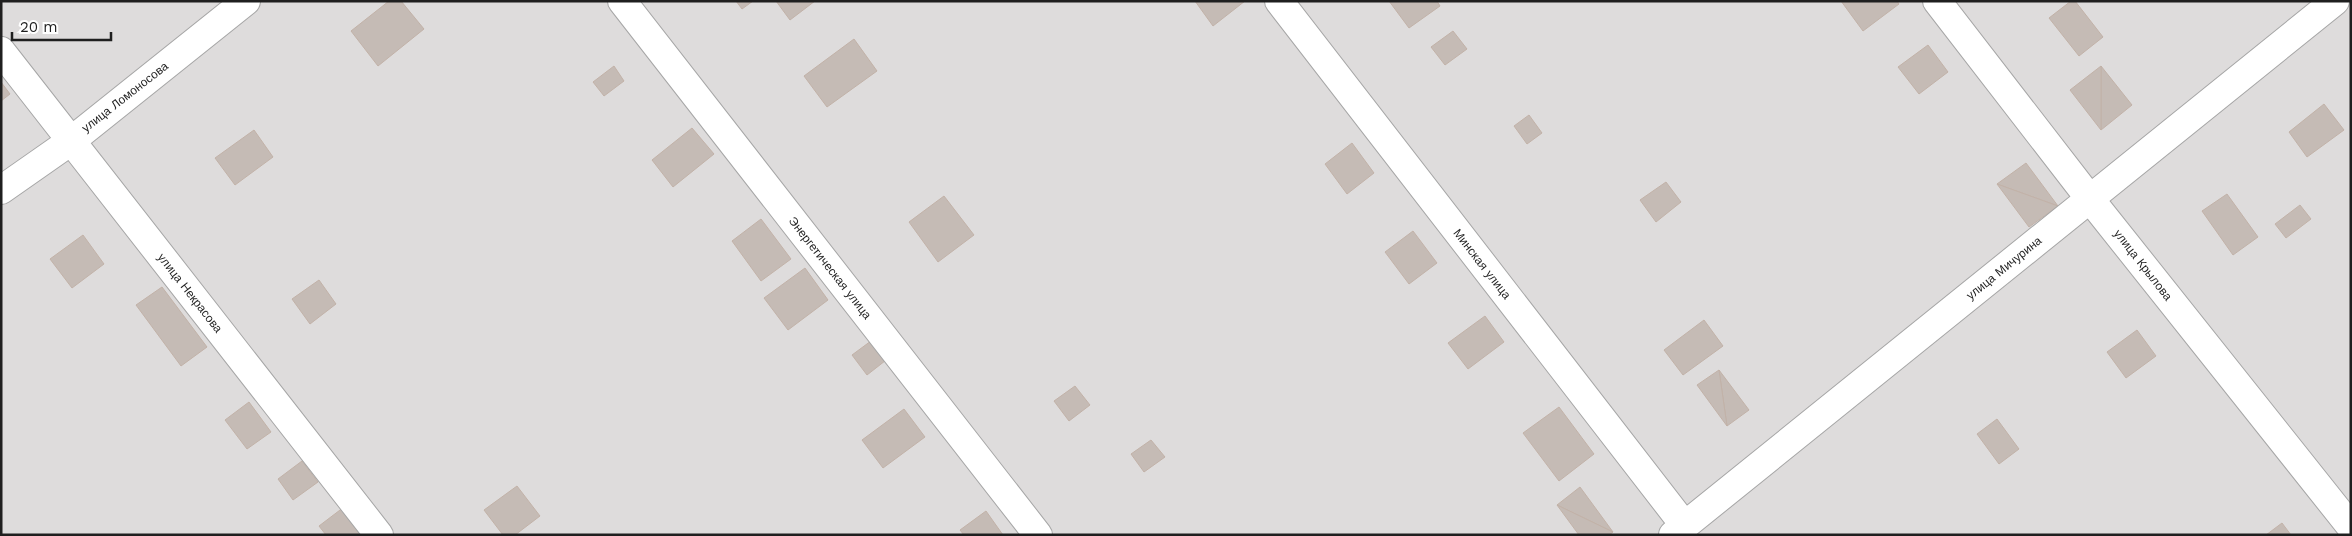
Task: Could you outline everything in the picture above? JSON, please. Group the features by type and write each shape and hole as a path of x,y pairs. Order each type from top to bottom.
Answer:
{"street":[{"name":"улица Ломоносова","path":"1,190 70,141 246,1"},
{"name":"Энергетическая улица","path":"622,1 1038,535"},
{"name":"Минская улица","path":"1279,1 1679,530"},
{"name":"улица Крылова","path":"1938,1 2090,199 2351,528"},
{"name":"улица Мичурина","path":"1679,530 2334,1"},
{"name":"улица Некрасова","path":"1,51 379,535"}],"shaded area":[{"path":"1,1 2351,1 2351,535 1,535"}],"building":[{"path":"389,1 401,1 424,29 378,66 351,31"},
{"path":"736,1 753,1 742,9"},
{"path":"776,1 815,1 790,20"},
{"path":"1195,1 1245,1 1213,26"},
{"path":"1389,1 1437,1 1440,6 1409,28"},
{"path":"1841,1 1897,1 1899,4 1863,31"},
{"path":"2071,1 2075,1 2103,37 2079,56 2049,18"},
{"path":"1453,31 1467,49 1445,65 1431,47"},
{"path":"854,39 877,71 827,107 804,76"},
{"path":"1928,45 1948,72 1919,94 1898,67"},
{"path":"614,66 624,81 604,96 593,82"},
{"path":"2101,66 2132,105 2101,130"},
{"path":"2101,66 2101,130 2070,90"},
{"path":"1,82 10,94 1,101"},
{"path":"2324,104 2344,130 2307,157 2289,132"},
{"path":"1529,115 1542,133 1527,144 1514,126"},
{"path":"692,128 714,154 673,187 652,160"},
{"path":"254,130 273,157 235,185 215,158"},
{"path":"1352,143 1374,173 1347,194 1325,164"},
{"path":"2026,163 2058,206 1997,184"},
{"path":"1666,182 1681,202 1656,222 1640,200"},
{"path":"1997,184 2058,206 2029,227"},
{"path":"2227,194 2258,237 2233,255 2202,211"},
{"path":"944,196 974,235 938,262 909,222"},
{"path":"2300,205 2311,219 2286,238 2275,224"},
{"path":"761,219 791,259 761,281 732,241"},
{"path":"1413,231 1437,263 1409,284 1385,252"},
{"path":"83,235 104,264 72,288 50,259"},
{"path":"805,268 828,300 788,330 764,298"},
{"path":"319,280 336,304 310,324 292,299"},
{"path":"162,287 207,347 181,366 136,305"},
{"path":"1485,316 1504,342 1468,369 1448,343"},
{"path":"1704,320 1723,346 1683,375 1664,350"},
{"path":"2137,330 2156,356 2126,378 2107,352"},
{"path":"875,338 890,357 867,375 852,355"},
{"path":"1719,370 1749,410 1727,426"},
{"path":"1719,370 1727,426 1697,385"},
{"path":"1075,386 1090,405 1069,421 1054,401"},
{"path":"249,402 271,432 247,449 225,420"},
{"path":"1559,407 1594,454 1559,481 1523,433"},
{"path":"904,409 925,437 883,468 862,440"},
{"path":"1997,419 2019,449 1999,464 1977,434"},
{"path":"1151,440 1165,457 1144,472 1131,454"},
{"path":"302,461 318,482 293,500 278,479"},
{"path":"517,486 540,516 515,535 503,535 484,510"},
{"path":"1580,487 1613,532 1557,505"},
{"path":"1557,505 1613,532 1609,535 1579,535"},
{"path":"344,507 362,532 358,535 326,535 319,526"},
{"path":"986,511 1003,535 964,535 960,530"},
{"path":"2282,523 2291,535 2266,535"}]}
